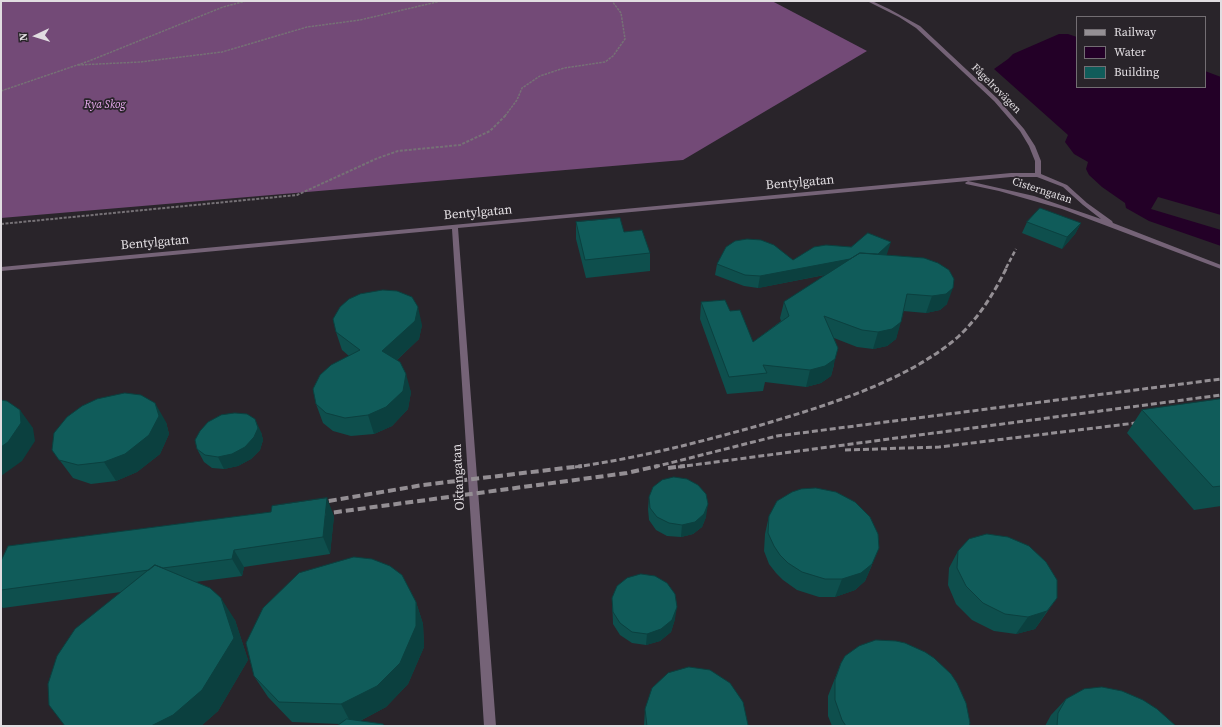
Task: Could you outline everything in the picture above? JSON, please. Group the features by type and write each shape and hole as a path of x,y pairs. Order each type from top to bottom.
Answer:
{"lane":[{"name":"Fågelrovägen","path":"869,1 892,12 918,28 1007,110 1022,129 1038,157 1038,175"},
{"path":"957,181 1011,175 1038,175"},
{"name":"Cisterngatan","path":"1038,175 1065,186 1085,204 1119,228"},
{"name":"Cisterngatan","path":"957,181 1002,188 1119,228 1221,267"},
{"name":"Bentylgatan","path":"1,269 957,181"},
{"name":"Oktangatan","path":"455,227 490,726"}],"path":[{"path":"1,91 78,65 223,7 246,1"},
{"path":"78,65 140,62 222,52 307,27 360,20 441,1"},
{"path":"1,224 297,195 378,158 398,151 430,149 460,144 490,131 505,116 517,100 522,88 540,76 564,68 605,62 613,56 625,39 621,13 612,1"}],"green space":[{"name":"Rya Skog","path":"1,1 772,1 867,51 683,160 1,218"}],"water":[{"path":"1059,34 1068,34 1076,37 1076,88 1206,88 1206,71 1221,77 1221,246 1149,221 1126,208 1125,203 1102,187 1089,175 1086,169 1088,162 1074,154 1065,142 1068,135 994,69 1013,54"}],"pier":[{"path":"1158,197 1221,215 1221,230 1151,209"}],"building":[{"path":"1040,208 1081,223 1067,237 1027,222"},
{"path":"620,218 624,232 642,230 650,253 585,260 576,222"},
{"path":"868,233 891,242 878,254 860,253 850,259 760,276 745,275 717,264 726,247 735,241 747,239 761,240 774,245 793,260 814,247 826,245 851,247"},
{"path":"860,253 924,258 938,263 949,270 954,279 953,288 946,294 932,296 907,294 901,322 892,329 878,332 862,330 824,316 838,348 835,359 825,366 810,370 763,365 767,373 729,377 701,302 725,300 730,311 740,310 753,342 789,316 784,302"},
{"path":"383,290 397,291 412,297 418,307 415,321 382,351 400,362 406,374 403,391 386,407 368,415 345,418 326,413 316,404 313,389 320,375 331,365 360,350 336,332 333,319 340,307 349,299 360,294"},
{"path":"125,393 141,395 155,403 159,416 149,435 125,454 104,462 78,465 59,460 52,450 54,433 67,417 82,406 97,399"},
{"path":"1221,399 1221,486 1213,487 1142,410"},
{"path":"1,400 7,401 20,410 21,423 8,442 1,447"},
{"path":"235,413 247,414 255,419 258,428 254,437 245,447 232,454 218,457 205,455 197,449 195,440 200,431 208,422 221,415"},
{"path":"674,477 687,479 698,485 706,494 708,504 704,514 695,522 682,525 669,523 657,517 650,508 649,497 653,487 662,480"},
{"path":"816,488 836,492 855,502 870,517 878,534 879,548 872,564 861,573 842,579 825,579 802,572 788,563 774,546 768,533 769,516 777,501 792,492 801,489"},
{"path":"327,498 323,537 234,550 232,559 163,568 155,565 149,570 1,590 1,561 8,546 271,512 272,506"},
{"path":"987,534 1008,537 1029,546 1046,562 1057,580 1057,598 1047,611 1028,617 1005,614 983,603 966,586 957,568 958,551 969,539"},
{"path":"354,557 372,559 390,566 402,575 416,602 416,626 400,663 377,686 341,704 279,702 254,676 246,643 263,608 299,573"},
{"path":"155,565 210,588 221,598 234,638 202,690 173,715 151,726 65,726 49,705 48,684 57,656 75,629"},
{"path":"641,574 655,576 667,583 675,594 677,607 672,620 661,629 647,634 632,632 620,623 613,612 612,598 617,586 627,578"},
{"path":"876,640 905,643 934,658 951,674 957,683 966,703 970,723 969,726 846,726 842,720 835,700 835,680 845,656 859,646"},
{"path":"689,667 710,670 730,683 743,702 747,726 647,726 645,709 652,688 668,673"},
{"path":"1102,687 1122,691 1143,700 1157,709 1176,726 1057,726 1058,713 1066,699 1084,689"},
{"path":"347,719 383,724 385,726 337,726"}],"railway":[{"path":"1006,268 1016,249"},
{"path":"578,466 669,449 761,425 838,400 891,379 916,366 959,336 986,304 1007,267"},
{"path":"658,466 777,436 1221,379"},
{"path":"678,467 1221,395"},
{"path":"845,450 939,447 1144,422"},
{"path":"317,503 423,485 578,466"},
{"path":"322,514 627,473 658,466"},
{"path":"668,468 685,466"}]}
